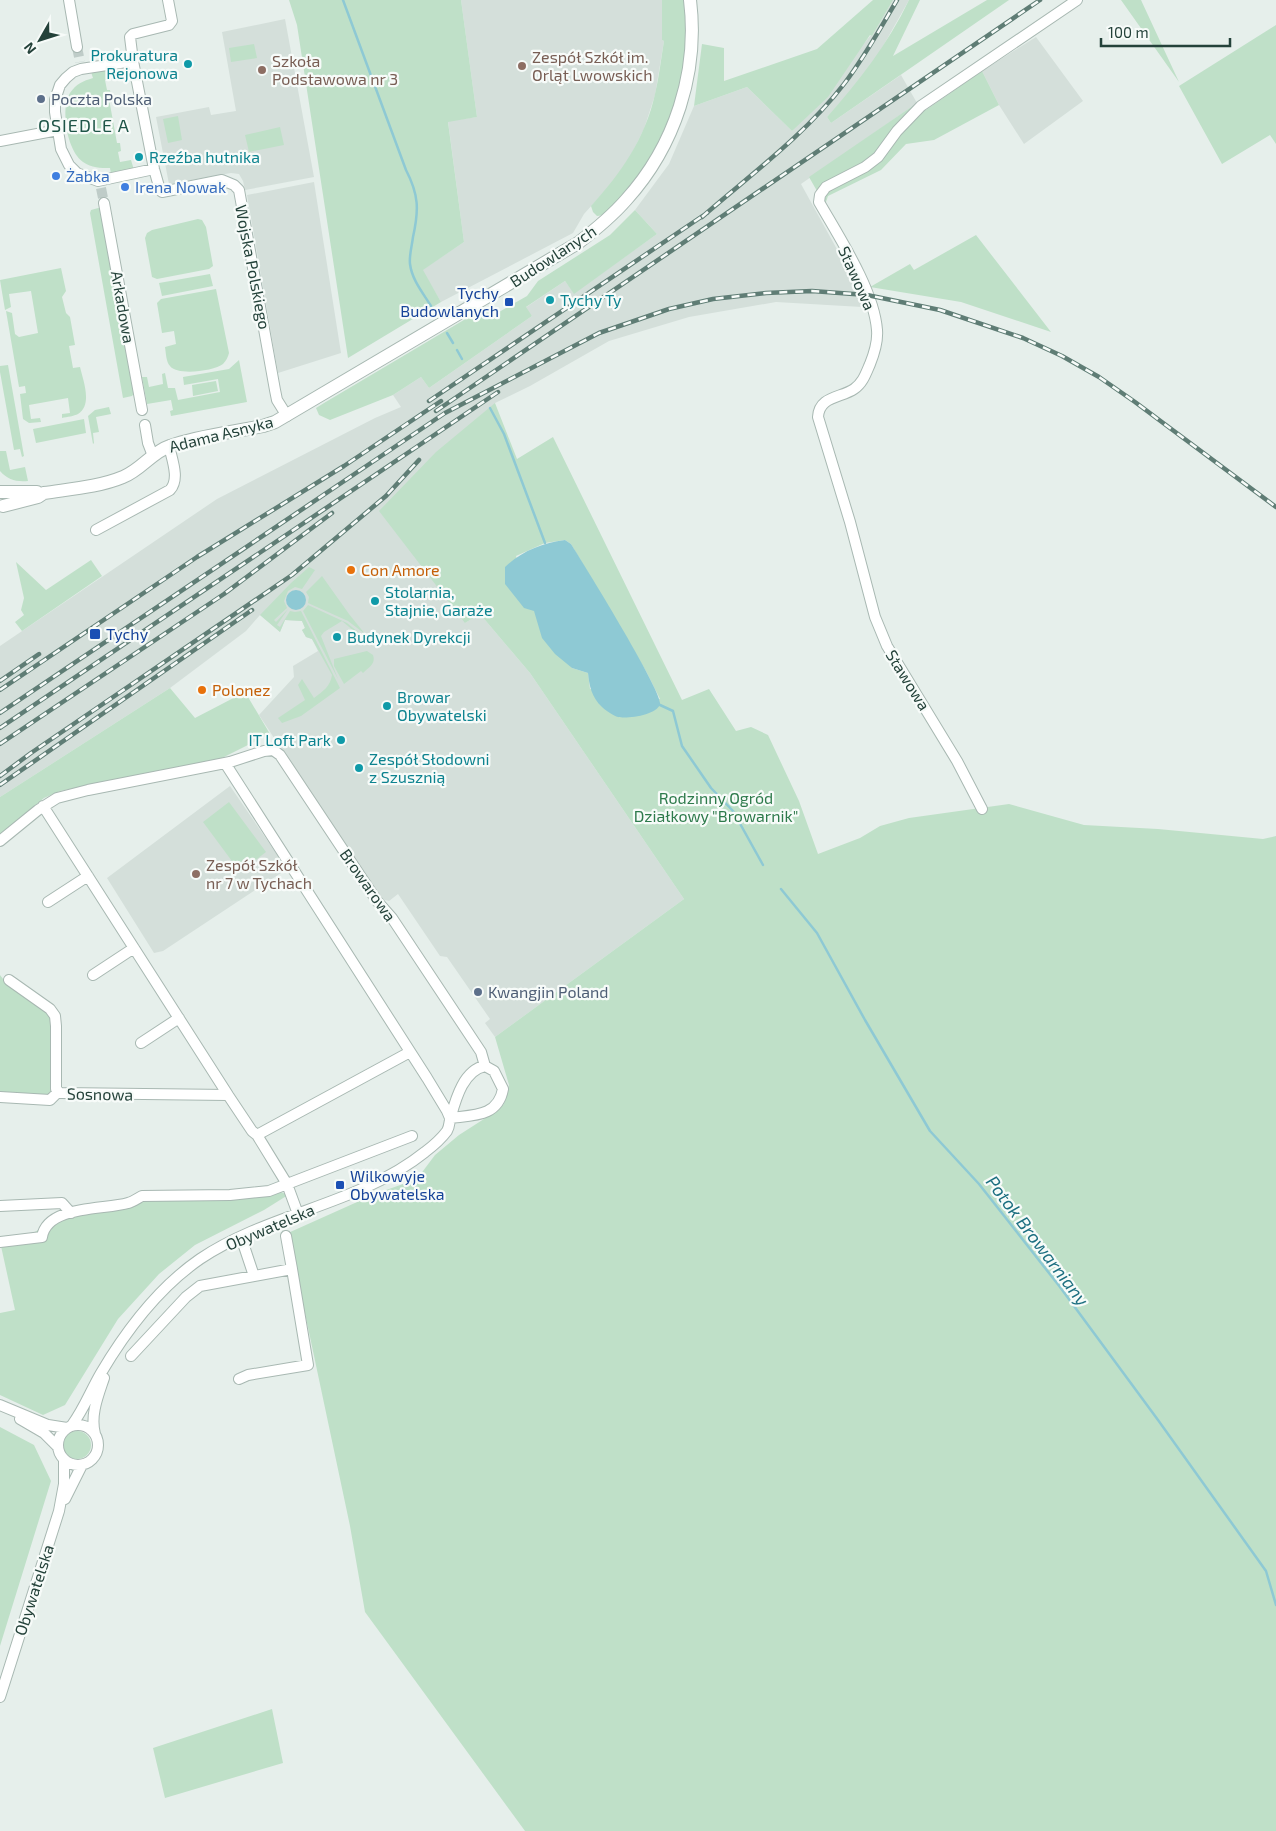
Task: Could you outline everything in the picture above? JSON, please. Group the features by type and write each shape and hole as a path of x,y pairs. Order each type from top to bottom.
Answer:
{"street":[{"path":"69,0 77,47"},
{"path":"133,61 81,66 66,78 56,95 55,112 61,149 69,164 77,173 100,184 154,169 130,39 133,34 169,25 172,21 168,0"},
{"name":"Budowlanych","path":"287,416 578,243 626,201 659,156 675,121 686,86 690,60 692,16 690,0"},
{"name":"Stawowa","path":"982,809 957,762 887,646 880,631 850,522 818,417 822,403 852,390 863,380 872,360 877,335 871,304 863,284 819,202 820,195 826,187 871,163 920,106 1077,0"},
{"path":"0,141 58,130"},
{"name":"Wojska Polskiego","path":"154,169 159,188 162,192 222,180 234,185 239,190 275,390 287,416"},
{"name":"Arkadowa","path":"104,203 142,410"},
{"name":"Adama Asnyka","path":"1,491 44,493 124,477 139,468 159,450 169,446 263,426 287,416"},
{"path":"145,425 148,443 153,456"},
{"path":"96,530 170,490 174,486 175,479 169,446"},
{"path":"1,491 4,499 2,509"},
{"name":"Adama Asnyka","path":"2,509 38,497 44,493"},
{"name":"Browarowa","path":"0,841 43,806 57,798 88,790 225,763 269,749 274,750 280,755 377,901 392,918 481,1052 485,1066"},
{"path":"225,763 410,1052 450,1118 485,1113 499,1102 503,1089 501,1083 494,1071 485,1066"},
{"path":"43,806 228,1095 252,1131 257,1135 287,1184 298,1214"},
{"path":"48,902 88,876"},
{"path":"93,975 134,948"},
{"name":"Sosnowa","path":"9,980 50,1009 54,1016 56,1026 56,1089 58,1092 62,1094 228,1095"},
{"path":"141,1043 179,1018"},
{"path":"257,1135 410,1052"},
{"name":"Obywatelska","path":"69,1426 83,1409 99,1376 132,1325 165,1288 200,1259 241,1237 369,1186 396,1172 440,1139 449,1127 450,1118 466,1079 475,1069 485,1066"},
{"path":"0,1097 50,1100 58,1092"},
{"name":"Obywatelska","path":"71,1213 130,1203 142,1196 230,1196 270,1191 412,1136"},
{"path":"0,1206 62,1203 71,1213 58,1217 49,1224 42,1233 42,1237 0,1242"},
{"path":"239,1379 248,1375 308,1365 286,1236"},
{"path":"241,1237 254,1276"},
{"path":"131,1356 186,1297 200,1286 292,1269"},
{"name":"Obywatelska","path":"96,1434 93,1425 94,1412 108,1363"},
{"path":"5,1408 48,1425 85,1425 96,1434 99,1446 97,1453 94,1458 82,1465 75,1465 64,1459 54,1441 5,1408"},
{"path":"58,1447 61,1434 69,1426"},
{"name":"Obywatelska","path":"0,1697 59,1511 64,1484 64,1459"},
{"name":"Obywatelska","path":"59,1511 82,1465"}],"shaded area":[{"path":"461,0 662,0 662,40 664,41 655,95 644,129 628,161 611,184 584,214 573,233 441,302 422,270 464,242 448,121 477,117"},
{"path":"893,0 909,0 878,55 851,91 827,117 831,123 901,75 917,103 801,184 855,282 862,307 776,302 689,317 609,341 530,386 495,403 465,623 480,614 530,673 684,899 495,1037 485,1023 490,1019 447,957 440,956 398,894 389,901 381,899 377,895 259,715 294,677 293,666 318,651 312,639 306,637 302,630 305,628 302,621 285,620 280,632 260,615 246,631 170,688 0,797 0,646 217,499 375,418 401,407 393,395 421,377 429,388 532,316 525,308 565,281 574,293 657,234 635,210 669,164 694,106 747,87 792,131 872,36"},
{"name":"Szkoła Podstawowa nr 3","path":"285,19 314,177 245,190 239,174 231,173 169,184 156,117 209,107 211,115 236,111 222,32"},
{"path":"1036,37 1083,101 1024,144 999,105 982,71"},
{"path":"314,182 341,353 278,373 247,195"},
{"name":"Zespół Szkół nr 7 w Tychach","path":"230,786 287,869 163,951 154,953 107,878"}],"green space":[{"path":"289,0 461,0 477,117 448,122 464,242 423,270 441,302 348,358 297,25"},
{"path":"662,0 684,0 685,51 675,100 667,124 643,168 614,206 606,213 597,216 591,206 622,168 638,141 651,110 658,81 664,41 662,40"},
{"path":"873,0 893,0 872,36 870,35 828,97 792,131 747,87 694,106 702,44 724,48 724,81 817,49"},
{"path":"909,0 920,0 893,56 987,0 1009,0 831,123 827,117 872,62 892,32"},
{"path":"1121,0 1141,0 1179,82"},
{"path":"1276,25 1276,144 1270,135 1222,164 1179,86"},
{"path":"254,44 257,58 231,62 229,48"},
{"path":"113,67 116,78 105,80 107,90 110,90 111,98 109,99 117,143 120,143 121,151 118,152 120,162 131,160 134,170 111,174 110,168 99,168 90,165 77,157 69,140 66,109 70,93 80,83 93,78 91,72"},
{"path":"982,71 999,105 934,140 906,144 881,170 828,196 825,205 809,177 917,103 926,110"},
{"path":"178,116 182,140 168,143 163,119"},
{"path":"280,127 284,145 249,152 245,135"},
{"path":"102,207 135,392 132,396 123,398 90,213 91,210"},
{"path":"635,210 657,234 574,294 565,281 526,307 532,316 429,388 421,377 393,395 330,420 319,415 316,408 479,311 499,312 527,296 538,281 610,235"},
{"path":"198,219 202,220 206,227 213,266 209,269 157,279 152,277 145,238 147,233 152,230"},
{"path":"976,235 1051,332 961,302 870,287 910,264 914,270"},
{"path":"61,268 66,291 62,297 66,313 70,317 75,345 69,346 73,368 80,367 85,385 85,405 78,414 62,418 62,414 70,413 68,398 29,405 31,419 40,418 41,422 29,423 23,419 20,394 26,393 25,386 19,387 6,311 12,313 15,334 19,337 38,333 31,291 9,294 11,307 5,310 0,280"},
{"path":"210,274 213,286 162,296 159,283"},
{"path":"216,289 229,353 227,359 223,364 212,369 187,372 174,369 168,362 165,347 176,344 174,331 162,333 157,303 161,299"},
{"path":"239,360 247,402 171,416 170,411 173,410 171,400 147,404 142,377 147,377 149,387 163,384 162,374 165,373 168,388 175,388 178,400 220,392 218,379 184,385 183,377 229,369"},
{"path":"8,365 24,456 22,457 20,449 14,450 0,372 0,366"},
{"path":"216,381 218,391 193,396 192,385"},
{"name":"Rodzinny Ogród Działkowy \"Browarnik\"","path":"495,403 517,459 553,437 682,700 709,689 736,731 751,727 768,735 799,801 818,854 860,838 880,826 909,818 1009,804 1084,825 1158,829 1263,839 1276,836 1276,1831 525,1831 365,1612 350,1526 288,1233 375,1194 417,1179 435,1155 459,1135 498,1110 504,1104 509,1085 495,1037 684,899 530,673 480,614 465,623 379,511 436,452","holes":["565,540 571,544 647,673 660,699 590,689 588,673 572,668 538,621 516,556 545,543"]},
{"path":"109,407 111,414 96,417 99,432 93,433 93,444 88,416 95,410"},
{"path":"84,419 86,433 36,443 33,429"},
{"path":"0,451 6,451 10,470 25,467 28,481 12,480 0,471"},
{"path":"91,560 102,576 22,631 15,622 24,615 21,610 24,598 16,562 46,590"},
{"path":"309,567 315,570 302,589 295,587 288,591 284,601 287,608 274,620 276,622 288,609 277,625 280,627 290,611 301,611 340,688 301,716 282,723 278,718 305,700 298,685 302,679 314,698 328,686 332,675 312,639 306,637 302,630 305,628 302,621 285,620 280,632 260,615"},
{"path":"322,576 365,634 348,621 308,603 309,597 306,592"},
{"path":"308,605 347,623 363,636 361,637 342,621 324,632 321,636 338,679 303,611"},
{"path":"367,651 373,655 374,661 363,673 361,671 344,684 334,666 334,659"},
{"path":"170,688 195,718 245,692 270,734 220,759 60,791 44,798 0,835 0,797"},
{"path":"229,802 266,852 240,872 203,822"},
{"path":"0,975 7,984 46,1011 51,1017 54,1103 0,1103"},
{"path":"281,1192 288,1195 264,1210 195,1245 159,1274 118,1319 65,1405 43,1415 0,1395 0,1313 15,1310 1,1246 31,1234 60,1218 140,1201 230,1200"},
{"path":"0,1427 34,1445 51,1481 0,1646"},
{"path":"77,1431 87,1435 91,1445 87,1455 77,1459 67,1455 63,1445 67,1435"},
{"path":"272,1709 283,1763 165,1798 153,1748"}],"water":[{"path":"565,540 571,544 590,575 658,694 660,704 654,711 635,717 618,717 603,708 593,695 588,673 572,668 555,654 542,638 534,611 524,608 505,584 505,567 518,556 548,543"},
{"path":"296,590 303,593 306,600 303,607 296,610 289,607 286,600 289,593"}],"waterway":[{"path":"343,0 416,195 417,211 410,264 415,281 431,306"},
{"path":"447,333 453,343"},
{"path":"457,350 462,359"},
{"path":"490,408 504,434 545,543"},
{"name":"Potok Browarniany","path":"660,705 673,711 682,746 711,788 733,811 763,865"},
{"name":"Potok Browarniany","path":"781,889 817,933 930,1131 979,1184 1060,1287 1158,1420 1266,1571 1276,1605"}],"tunnel":[{"path":"77,47 80,62"},
{"path":"101,188 104,203"}],"railway":[{"path":"702,217 812,121 844,84 872,43 897,0"},
{"path":"436,411 1040,0"},
{"path":"429,401 707,213"},
{"path":"0,713 445,413 599,333 669,309 713,299 766,293 812,291 867,295 940,310 1023,338 1062,356 1099,377 1276,507"},
{"path":"0,728 498,392"},
{"path":"0,690 197,557 344,466 441,401"},
{"path":"0,776 292,575 386,496 419,460"},
{"path":"0,744 224,594 332,513"},
{"path":"0,785 252,610"},
{"path":"0,681 39,654"}],"place":[{"name":"Prokuratura Rejonowa","path":"188,64"},
{"name":"Zespół Szkół im. Orląt Lwowskich","path":"522,66"},
{"name":"Szkoła Podstawowa nr 3","path":"262,70"},
{"name":"Poczta Polska","path":"41,99"},
{"name":"Rzeźba hutnika","path":"139,157"},
{"name":"Żabka","path":"56,176"},
{"name":"Irena Nowak","path":"125,187"},
{"name":"Tychy Ty","path":"550,300"},
{"name":"Tychy Budowlanych","path":"509,302"},
{"name":"Con Amore","path":"351,570"},
{"name":"Stolarnia, Stajnie, Garaże","path":"375,601"},
{"name":"Tychy","path":"95,634"},
{"name":"Budynek Dyrekcji","path":"337,637"},
{"name":"Polonez","path":"202,690"},
{"name":"Browar Obywatelski","path":"387,706"},
{"name":"IT Loft Park","path":"341,740"},
{"name":"Zespół Słodowni z Szusznią","path":"359,768"},
{"name":"Zespół Szkół nr 7 w Tychach","path":"196,874"},
{"name":"Kwangjin Poland","path":"478,992"},
{"name":"Wilkowyje Obywatelska","path":"340,1185"}],"district":[{"name":"OSIEDLE A","path":"84,126"}]}
